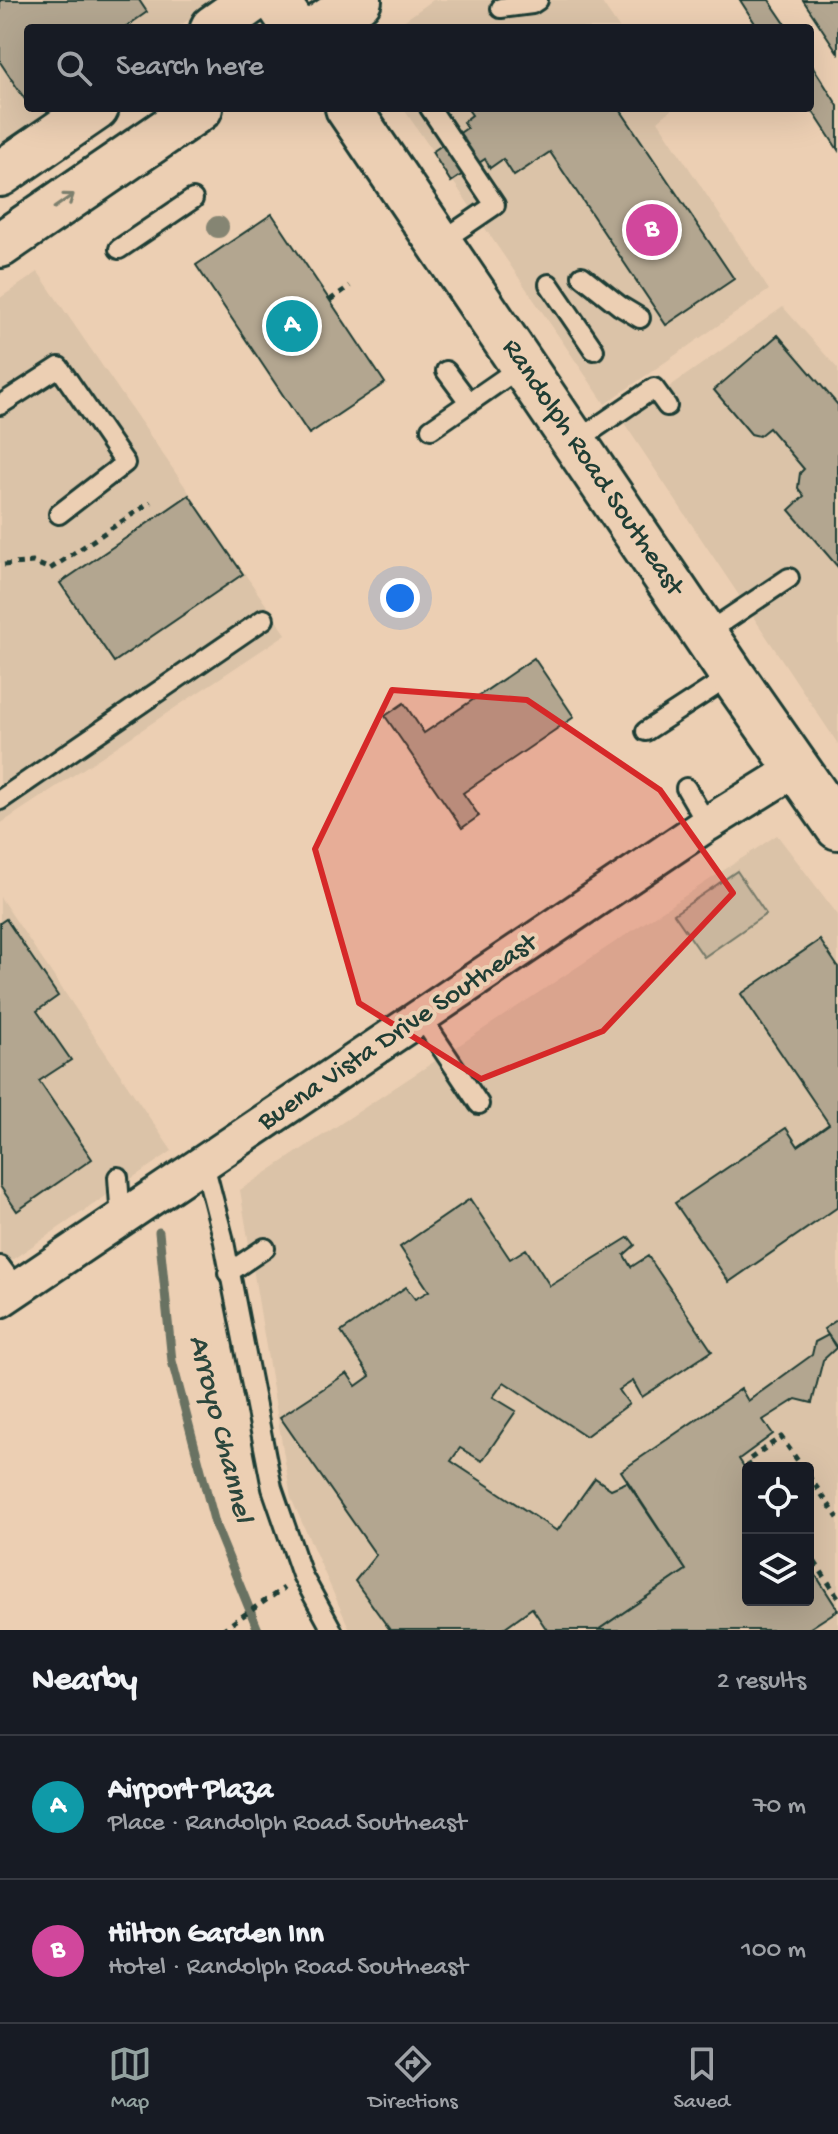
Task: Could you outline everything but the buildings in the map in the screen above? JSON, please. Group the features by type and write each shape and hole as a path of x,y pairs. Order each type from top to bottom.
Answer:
{"main road":[{"path":"219,24 253,0"},
{"path":"276,0 292,24"},
{"path":"324,24 359,0"},
{"path":"0,174 90,112"},
{"path":"0,245 194,112"},
{"name":"Randolph Road Southeast","path":"351,112 838,827"}],"street":[{"name":"Buena Vista Drive Southeast","path":"6,1285 121,1220 707,824 797,768"}],"lane":[{"path":"501,8 532,4 538,0"},
{"path":"433,112 495,205 439,243"},
{"path":"119,249 193,199"},
{"path":"582,276 640,318"},
{"path":"549,284 594,350"},
{"path":"431,429 522,366"},
{"path":"0,405 59,367 125,463 59,514"},
{"path":"446,371 469,402"},
{"path":"575,442 654,388 667,406"},
{"path":"705,634 789,578"},
{"path":"0,800 264,619"},
{"path":"646,731 732,675"},
{"path":"686,788 707,824"},
{"path":"421,1017 479,1104"},
{"path":"204,1164 223,1237 272,1488 302,1575 332,1630"},
{"path":"118,1177 121,1220"},
{"path":"228,1273 265,1248"}],"path":[{"path":"330,300 350,286"},
{"path":"4,565 33,562 50,569 151,502"},
{"path":"748,1462 781,1437 799,1462"},
{"path":"814,1484 838,1518"},
{"path":"814,1561 838,1597"},
{"path":"222,1630 271,1597"}],"highlighted area":[{"path":"392,690 527,700 660,790 733,893 603,1031 481,1079 359,1003 315,849"}],"shaded area":[{"path":"0,0 218,0 182,24 24,24 24,112 52,112 0,146"},
{"path":"433,0 600,0 616,24 400,24"},
{"path":"406,112 668,112 658,121 769,290 605,404"},
{"path":"38,272 286,634 0,824 0,298"},
{"path":"783,307 838,369 838,744 622,420"},
{"path":"777,835 838,915 838,1630 350,1630 291,1498 240,1190"},
{"path":"737,871 766,914 704,957 674,914"},
{"path":"0,897 172,1151 0,1268"}],"waterway":[{"name":"Arroyo Channel","path":"159,1232 172,1361 216,1527 258,1630"}],"place":[{"name":"Hilton Garden Inn","path":"652,230"},
{"name":"Airport Plaza","path":"292,326"}]}
